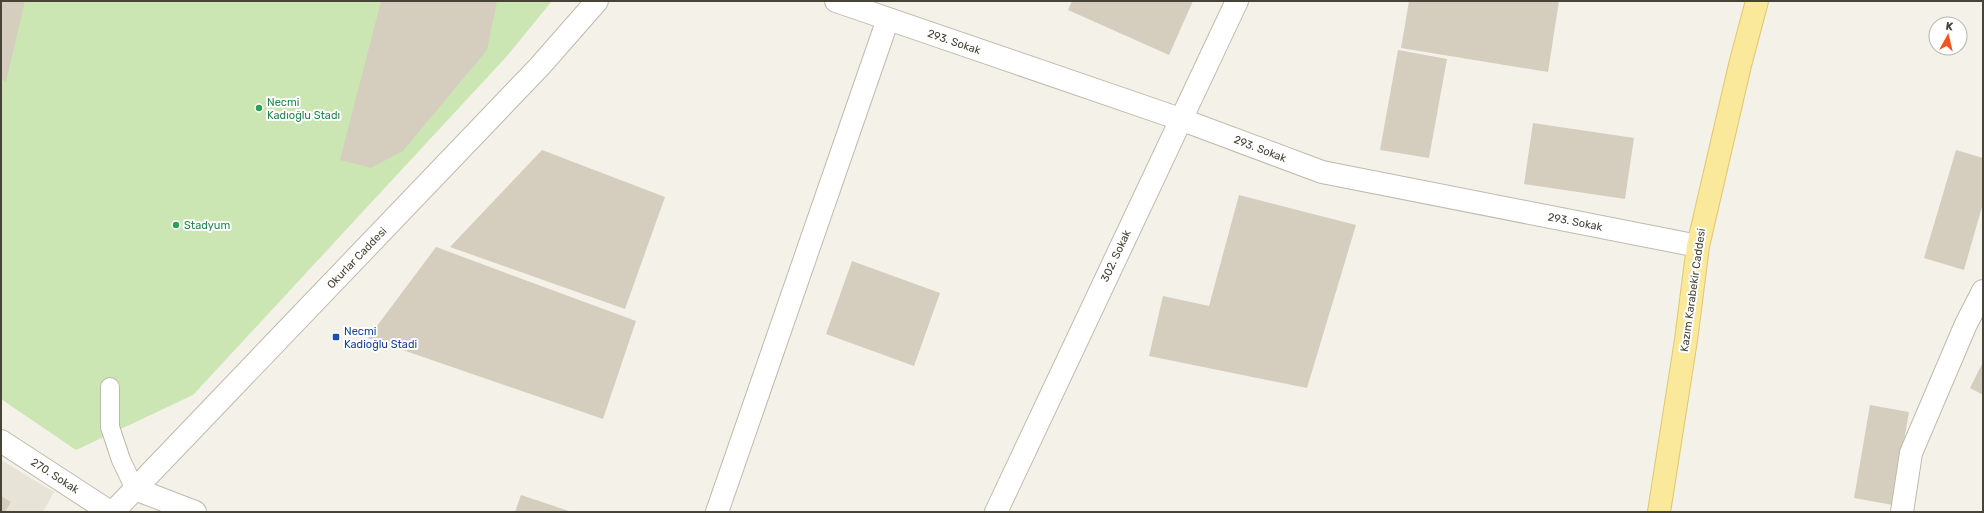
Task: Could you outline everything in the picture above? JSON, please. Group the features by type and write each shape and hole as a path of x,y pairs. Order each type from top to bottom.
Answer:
{"main road":[{"name":"Kazım Karabekir Caddesi","path":"1659,512 1686,340 1698,246 1740,65 1758,1"}],"street":[{"name":"Okurlar Caddesi","path":"113,512 540,66 597,1"},
{"name":"293. Sokak","path":"836,1 1180,119 1322,172 1698,246"},
{"name":"302. Sokak","path":"996,512 1180,119 1237,1"},
{"path":"716,512 888,19"},
{"path":"1902,512 1910,453 1966,324 1983,291"},
{"name":"270. Sokak","path":"1,441 110,512"},
{"path":"135,489 196,512"}],"lane":[{"path":"110,387 110,427 121,460 135,489"}],"shaded area":[{"path":"1,460 54,492 43,512 1,512"}],"green space":[{"name":"Stadyum","path":"1,1 552,1 507,56 193,395 76,450 1,399"}],"building":[{"path":"1,1 25,1 6,82 1,79"},
{"path":"381,1 497,1 487,50 403,151 371,168 340,160"},
{"path":"1072,1 1193,1 1169,55 1068,10"},
{"path":"1409,1 1559,1 1548,72 1401,48"},
{"path":"1398,50 1447,59 1429,158 1380,150"},
{"path":"1533,123 1634,138 1625,199 1524,184"},
{"path":"542,150 665,197 625,309 450,247"},
{"path":"1956,150 1983,158 1983,203 1964,270 1924,258"},
{"path":"1239,195 1356,225 1307,388 1149,356 1163,296 1209,306"},
{"path":"436,247 636,321 603,419 368,338"},
{"path":"852,261 940,293 914,366 826,334"},
{"path":"1983,362 1983,395 1970,388"},
{"path":"1870,405 1909,412 1893,505 1854,498"},
{"path":"521,495 572,512 515,512"},
{"path":"1,496 11,502 5,512 1,512"}],"place":[{"name":"Necmi Kadıoğlu Stadı","path":"259,108"},
{"name":"Stadyum","path":"176,225"},
{"name":"Necmi Kadioğlu Stadi","path":"336,337"}]}
